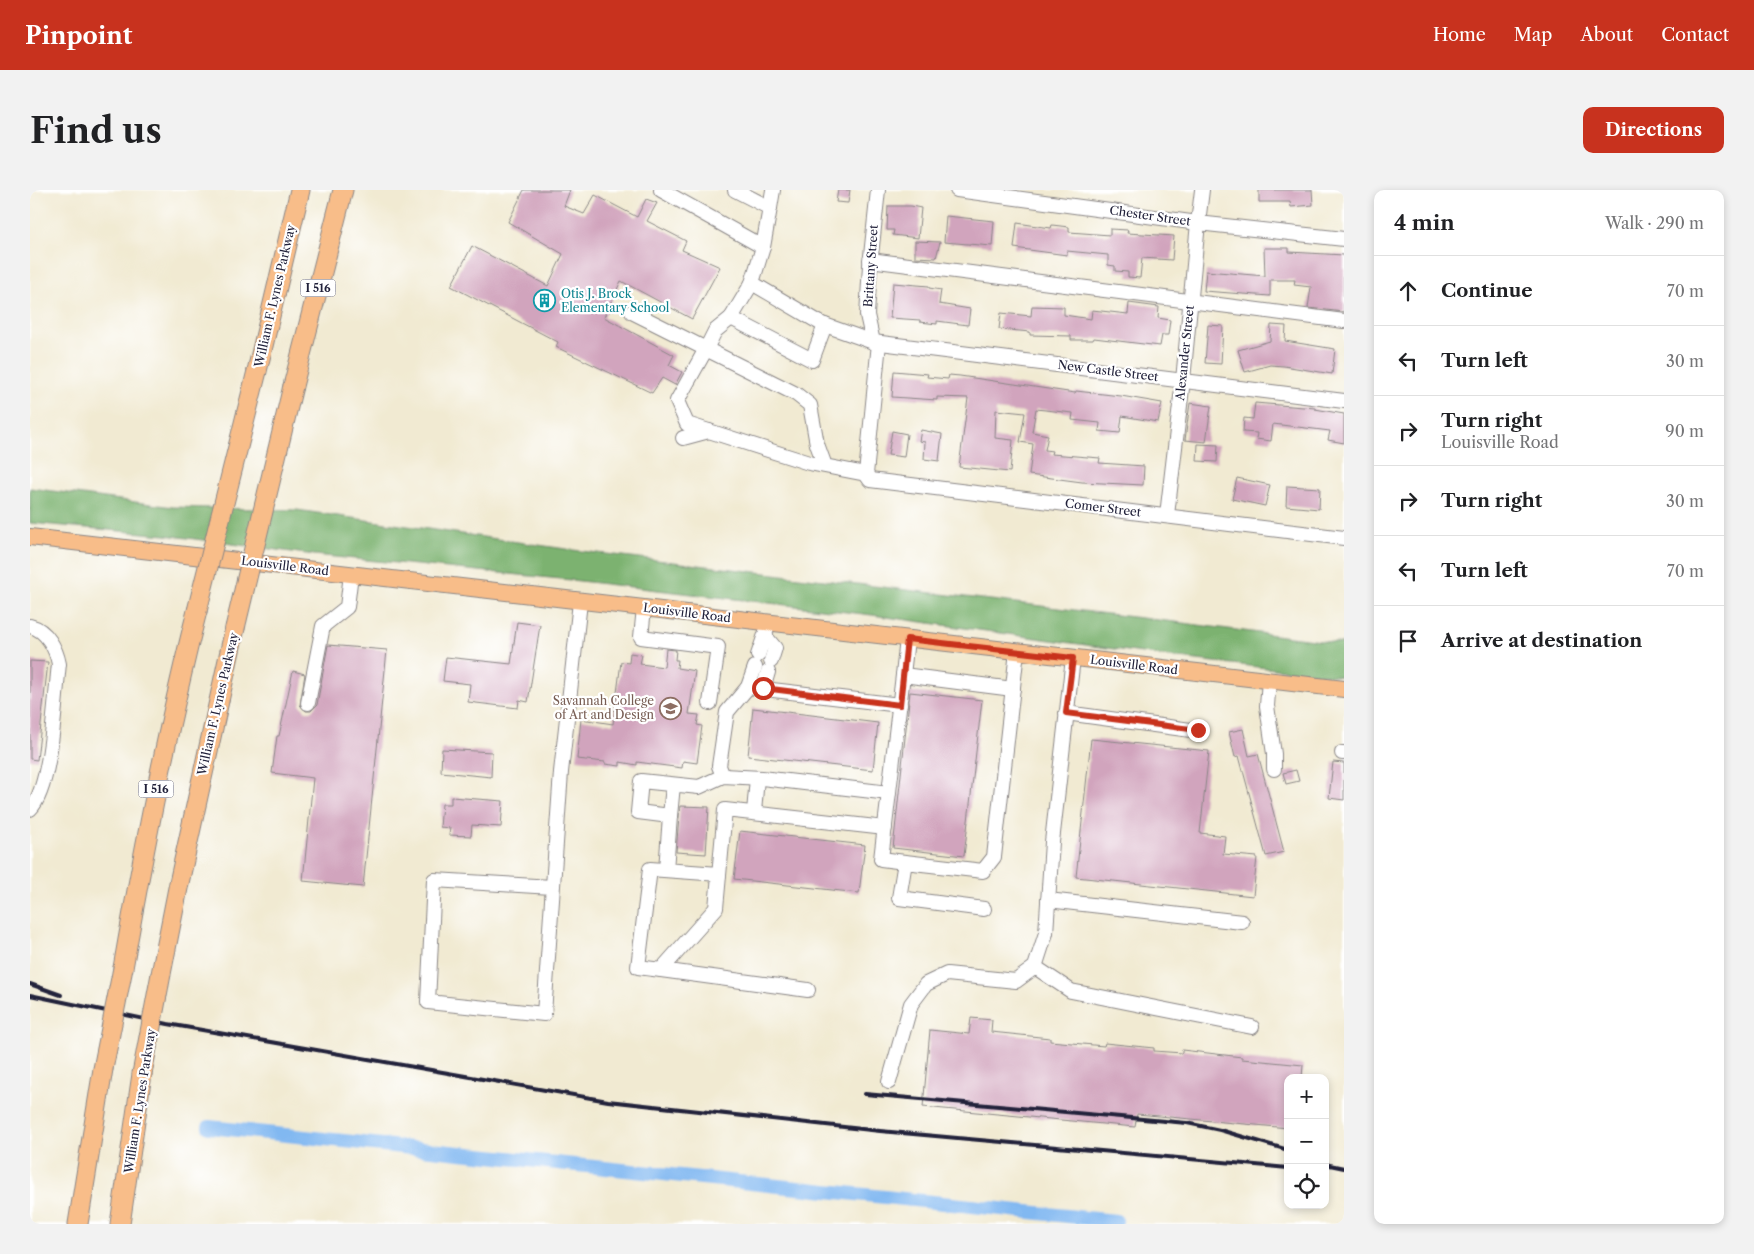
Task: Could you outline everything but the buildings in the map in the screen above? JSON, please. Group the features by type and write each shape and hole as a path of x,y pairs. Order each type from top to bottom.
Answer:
{"highway":[{"name":"William F. Lynes Parkway","path":"78,1224 102,1069 123,968 152,809 176,696 258,371 300,190"},
{"name":"William F. Lynes Parkway","path":"120,1224 142,1074 188,837 235,628 293,386 343,190"}],"main road":[{"name":"Louisville Road","path":"30,537 644,608 767,629 907,639 1344,689"}],"street":[{"path":"661,190 763,247"},
{"path":"735,190 770,208"},
{"path":"706,349 716,331 731,318 752,282 763,247 773,190"},
{"name":"Brittany Street","path":"866,474 876,342 867,315 870,260 878,190"},
{"name":"Chester Street","path":"957,190 1198,223 1344,239"},
{"name":"Alexander Street","path":"1167,515 1202,190"},
{"path":"870,260 1344,322"},
{"name":"New Castle Street","path":"752,282 826,325 876,342 1344,401"},
{"path":"632,312 796,394 810,405 817,444 825,466"},
{"path":"731,318 812,360 826,325"},
{"name":"Comer Street","path":"706,349 677,402 687,424 809,463 866,474 870,480 1344,538"},
{"path":"683,438 709,431"},
{"path":"308,703 323,626 346,607 351,574"},
{"path":"552,887 434,880 428,1002 544,1014 561,772 580,602"},
{"path":"644,608 641,637 718,647 710,703"},
{"path":"30,626 36,627 48,638 57,651 59,664 49,751 42,787 33,807 30,809"},
{"path":"763,688 763,664 767,629"},
{"path":"907,639 881,859 983,872 994,857 1017,651"},
{"path":"889,1082 911,1004 926,984 947,974 1016,981 1035,967 1046,933 1053,833 1073,658"},
{"path":"723,776 720,766 727,712 748,687 763,664"},
{"path":"903,675 1012,689"},
{"path":"1269,680 1267,706 1274,754 1274,768"},
{"path":"748,687 900,705"},
{"path":"1066,713 1198,730"},
{"path":"670,816 638,812 641,781 699,787 723,776 889,793"},
{"path":"754,812 757,778"},
{"path":"666,870 673,785"},
{"path":"661,970 716,908 725,810 885,828"},
{"path":"905,862 899,898 984,909"},
{"path":"719,874 650,869 638,967 808,990"},
{"path":"1048,900 1242,922"},
{"path":"1035,967 1071,991 1252,1027"}],"green space":[{"path":"30,488 173,507 297,510 573,550 1344,644 1344,677 1171,657 872,615 571,580 314,555 165,535 30,523"}],"waterway":[{"path":"209,1127 1116,1221"}],"railway":[{"path":"30,984 61,995"},
{"path":"30,995 168,1024 608,1101 880,1131 1284,1168"},
{"path":"865,1094 1187,1123 1220,1130 1284,1149"},
{"path":"1329,1165 1344,1168"}],"place":[{"name":"Otis J. Brock Elementary School","path":"545,301"},
{"name":"Savannah College of Art and Design","path":"670,708"}],"route":[{"path":"763,688 900,705 907,639 1073,658 1066,713 1198,730"}]}
